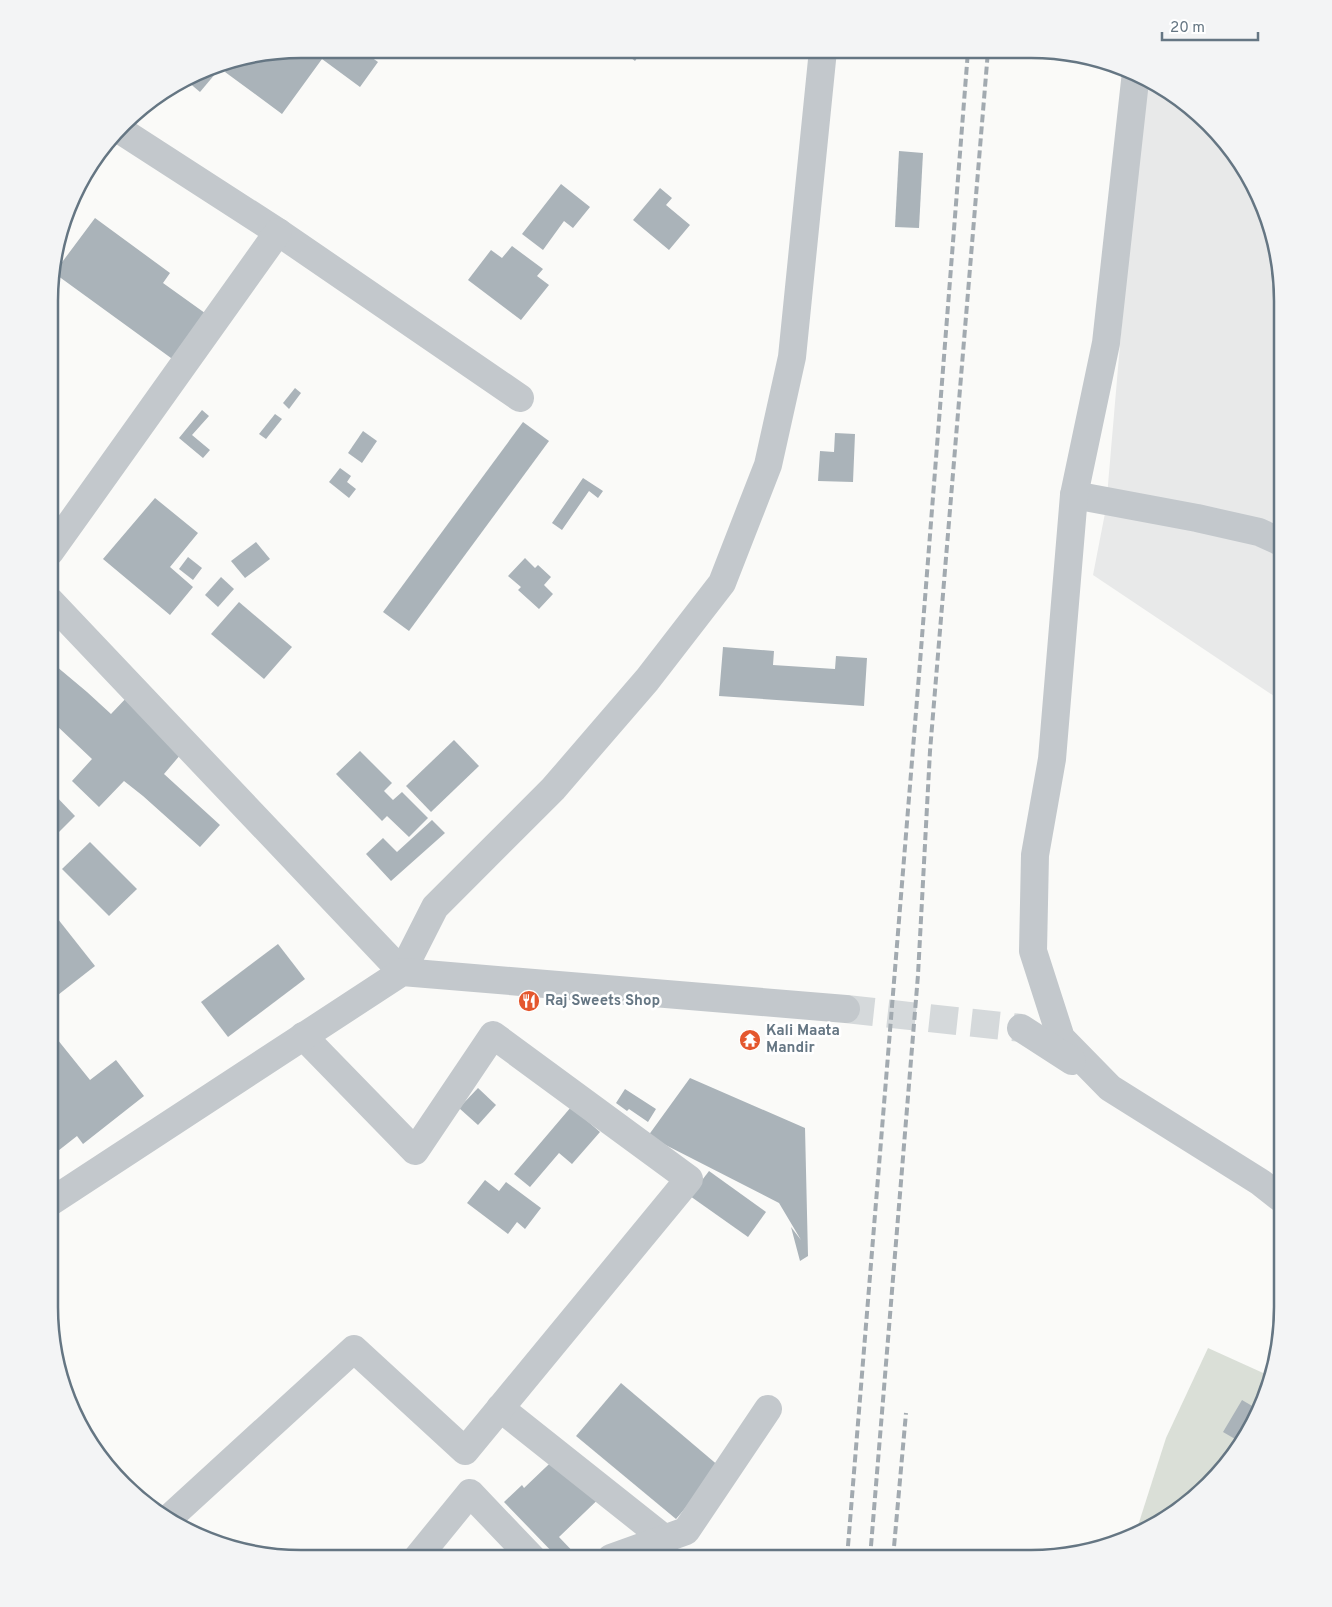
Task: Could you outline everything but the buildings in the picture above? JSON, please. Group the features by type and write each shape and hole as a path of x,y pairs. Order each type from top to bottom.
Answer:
{"street":[{"path":"57,1198 402,972 435,907 553,788 647,680 722,583 768,465 792,357 821,58"},
{"path":"1110,1088 1061,1038 1033,951 1035,855 1052,759 1074,495 1106,343 1135,81"},
{"path":"125,133 278,232 520,398"},
{"path":"57,542 278,232"},
{"path":"1074,495 1197,518 1259,532 1274,539"},
{"path":"57,608 402,972 846,1009"},
{"path":"1021,1028 1070,1059 1110,1088 1260,1182 1274,1193"},
{"path":"175,1514 354,1349 464,1451 689,1179 493,1035 415,1151 303,1036"},
{"path":"500,1408 665,1538"},
{"path":"633,1550 686,1531 768,1409"},
{"path":"424,1550 470,1494 524,1550"}],"shaded area":[{"path":"1142,85 1153,90 1192,118 1224,153 1242,179 1256,208 1270,253 1274,285 1274,696 1093,575 1106,508"},
{"path":"1208,1348 1265,1374 1256,1399 1242,1428 1214,1467 1179,1499 1153,1517 1138,1524 1166,1438"}],"tunnel":[{"path":"846,1009 1021,1028"}],"railway":[{"path":"848,1550 967,58"},
{"path":"871,1550 918,975 930,751 987,58"},
{"path":"894,1550 906,1413"}],"place":[{"name":"Raj Sweets Shop","path":"529,1001"},
{"name":"Kali Maata Mandir","path":"750,1040"}]}
